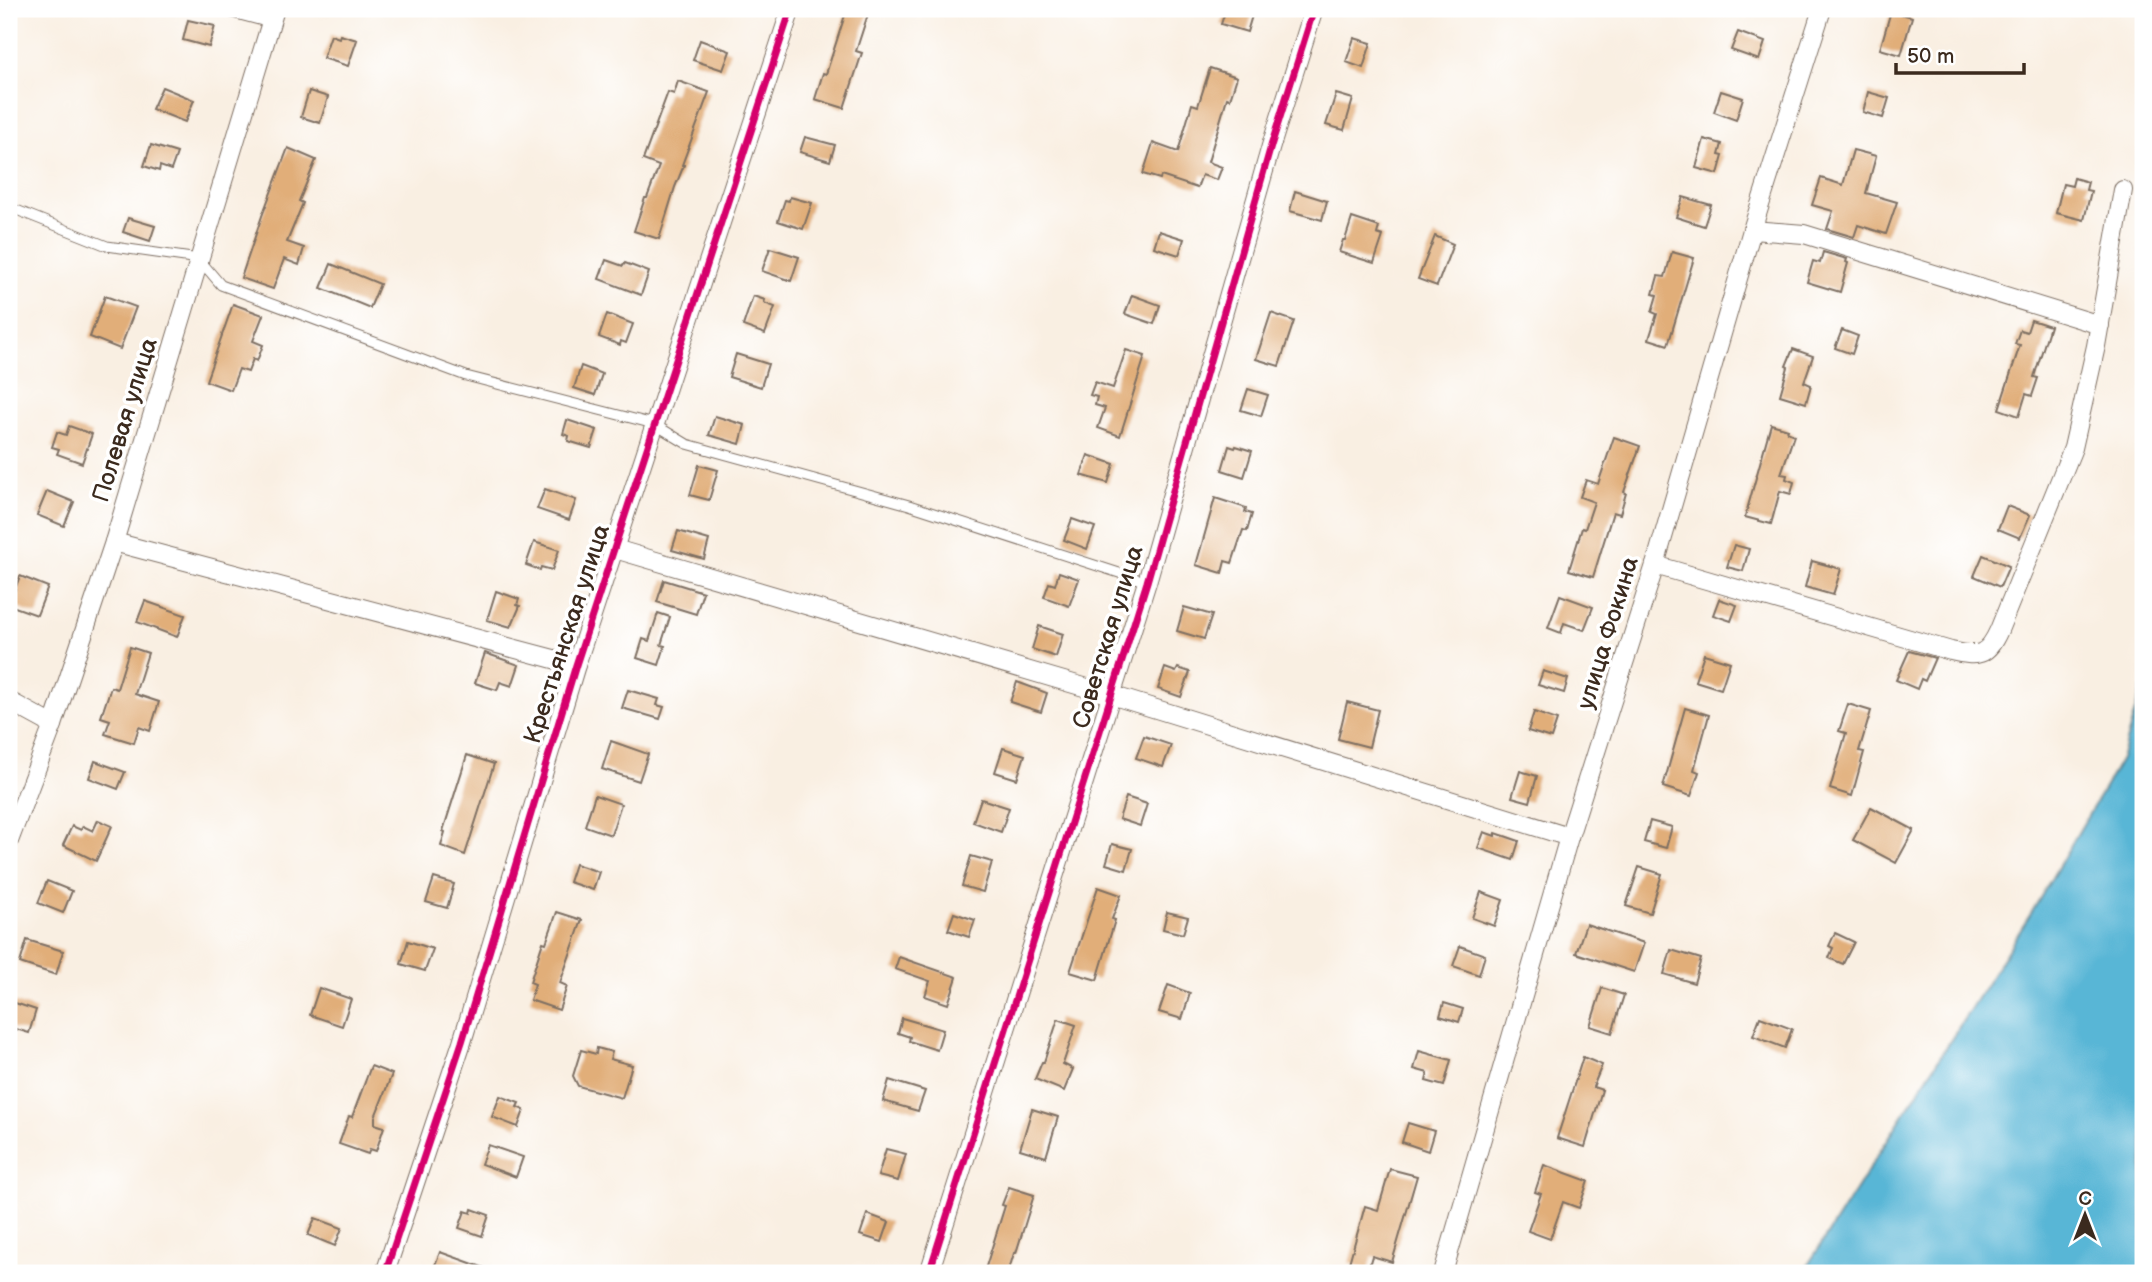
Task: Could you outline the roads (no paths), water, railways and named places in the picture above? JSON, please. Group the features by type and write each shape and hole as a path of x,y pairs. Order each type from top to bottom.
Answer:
{"street":[{"name":"Крестьянская улица","path":"385,1273 462,1042 576,665 791,9"},
{"name":"Советская улица","path":"929,1273 1147,582 1271,146 1314,9"},
{"name":"улица Фокина","path":"1443,1273 1569,837 1656,565 1752,230 1822,9"},
{"name":"Полевая улица","path":"9,841 53,725 114,542 272,16"},
{"path":"1656,565 1951,651 1979,655 1988,649 1994,641 2073,448 2100,325 2123,190"},
{"path":"1752,230 1804,234 2100,325"},
{"path":"114,542 576,665"},
{"path":"615,549 1111,695 1569,837"},
{"path":"9,701 53,725"}],"lane":[{"path":"217,9 272,16"},
{"path":"9,206 107,246 199,259 221,285 466,376 654,424 687,444 909,505 1147,582"}],"water":[{"path":"2143,685 2143,1273 1803,1273 2032,912 2121,759"}]}
